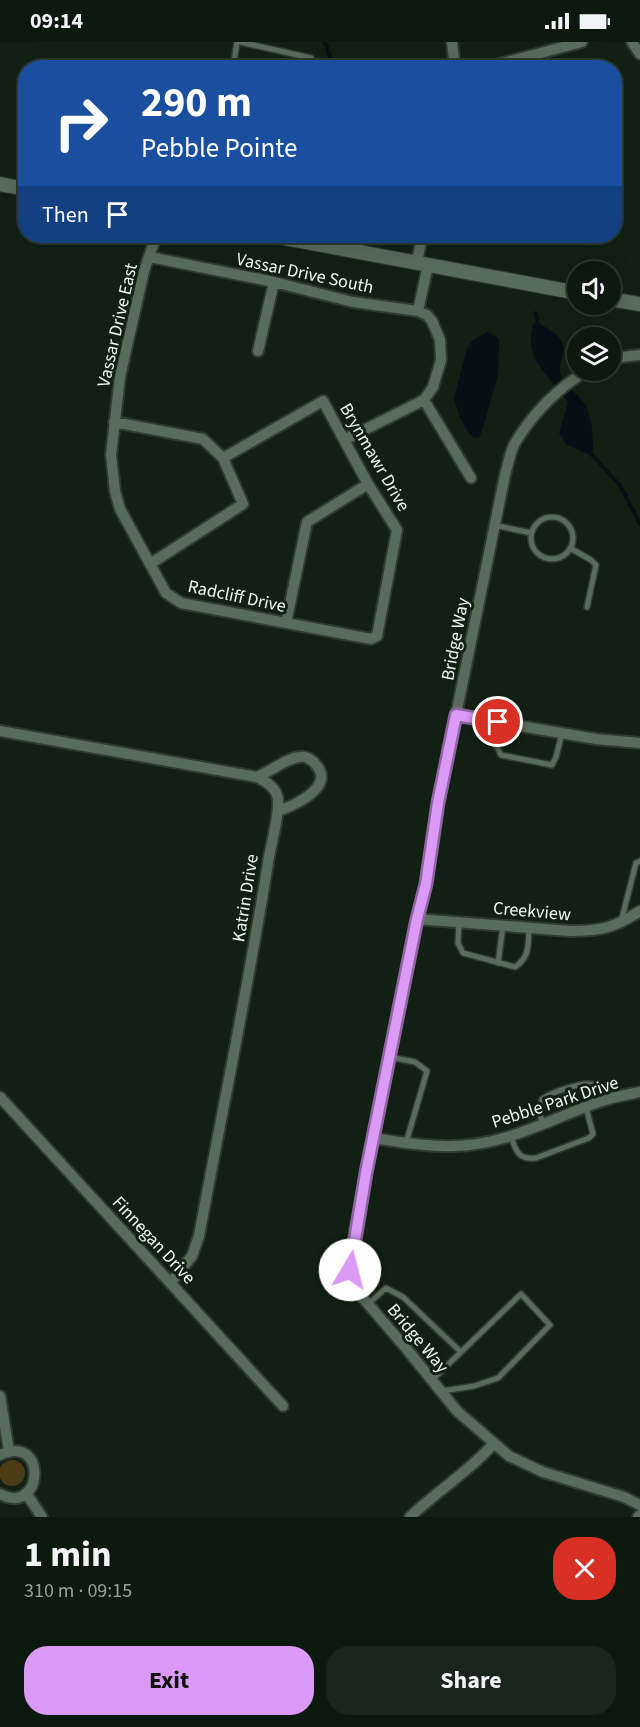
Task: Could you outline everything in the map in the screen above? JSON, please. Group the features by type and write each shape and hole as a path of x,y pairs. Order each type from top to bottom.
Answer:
{"street":[{"path":"452,42 454,60"},
{"path":"514,60 582,42"},
{"path":"632,42 640,54"},
{"path":"1,187 18,188"},
{"name":"Vassar Drive East","path":"114,422 120,377 144,271 154,243"},
{"path":"325,243 567,291"},
{"path":"346,439 424,400 433,387 441,360 441,348 437,330 432,321 427,315 418,311 422,243"},
{"name":"Vassar Drive South","path":"150,257 274,282 353,302 418,311"},
{"path":"258,351 274,282"},
{"path":"621,301 640,304"},
{"path":"621,357 640,356"},
{"name":"Bridge Way","path":"570,381 537,412 514,445 505,475 438,803 426,884 357,1218 350,1270 356,1290 457,1411 509,1456 543,1472 624,1497 640,1505"},
{"path":"424,400 471,478"},
{"name":"Brynmawr Drive","path":"223,458 323,401 346,439 368,484 398,530"},
{"path":"114,422 203,439 223,458 243,504 150,564"},
{"name":"Radcliff Drive","path":"114,422 111,455 115,491 120,509 166,593 181,603 371,639 377,636 398,530"},
{"path":"286,623 307,522 368,484"},
{"path":"456,715 562,733 640,743"},
{"path":"0,731 257,777 300,757 309,759 317,765 321,773 315,790 295,805 278,811"},
{"name":"Katrin Drive","path":"171,1282 192,1256 199,1236 278,811 277,795 267,781 257,777"},
{"name":"Creekview","path":"417,919 596,932 621,923 640,911"},
{"name":"Pebble Park Drive","path":"373,1138 406,1143 456,1146 511,1136 610,1098 640,1092"},
{"name":"Finnegan Drive","path":"0,1097 283,1406"},
{"path":"0,1396 5,1453 24,1454 34,1466 35,1481 26,1493 12,1498 0,1494"},
{"path":"410,1517 482,1457 494,1443"},
{"path":"26,1493 42,1517"}],"lane":[{"path":"235,60 239,42 311,57 313,60"},
{"path":"545,518 560,518 570,528 573,535 570,548 566,554 554,559 541,556 532,547 531,534 534,527 545,518"},
{"path":"494,525 531,534"},
{"path":"570,548 596,565 587,607"},
{"path":"498,722 495,743 501,755 552,765 562,733"},
{"path":"621,923 632,872 636,863 640,861"},
{"path":"459,922 458,943 463,953 515,967 524,962 528,948 529,927"},
{"path":"498,963 503,925"},
{"path":"389,1057 415,1062 427,1071 406,1143"},
{"path":"543,1124 540,1115 542,1099 555,1091 592,1084 602,1088 610,1098"},
{"path":"511,1136 516,1152 520,1157 528,1159 589,1138 593,1134 586,1107"},
{"path":"368,1304 386,1288 393,1291 461,1352"},
{"path":"432,1380 521,1294 550,1324 498,1378 474,1386 441,1392"}],"shaded area":[{"path":"537,322 560,338 564,348 560,373 565,383 587,408 592,429 592,456 566,444 559,433 568,402 535,358 531,337 533,325"},
{"path":"487,332 499,340 498,376 478,438 473,437 467,431 454,399 467,348 473,340"},
{"path":"12,1460 21,1464 25,1473 21,1482 12,1486 3,1482 -1,1473 3,1464"}],"waterway":[{"path":"324,42 331,60"},
{"path":"536,313 538,325"},
{"path":"589,452 620,485 640,524"}],"route":[{"path":"350,1270 355,1230 426,884 438,803 456,715 498,722"}]}
